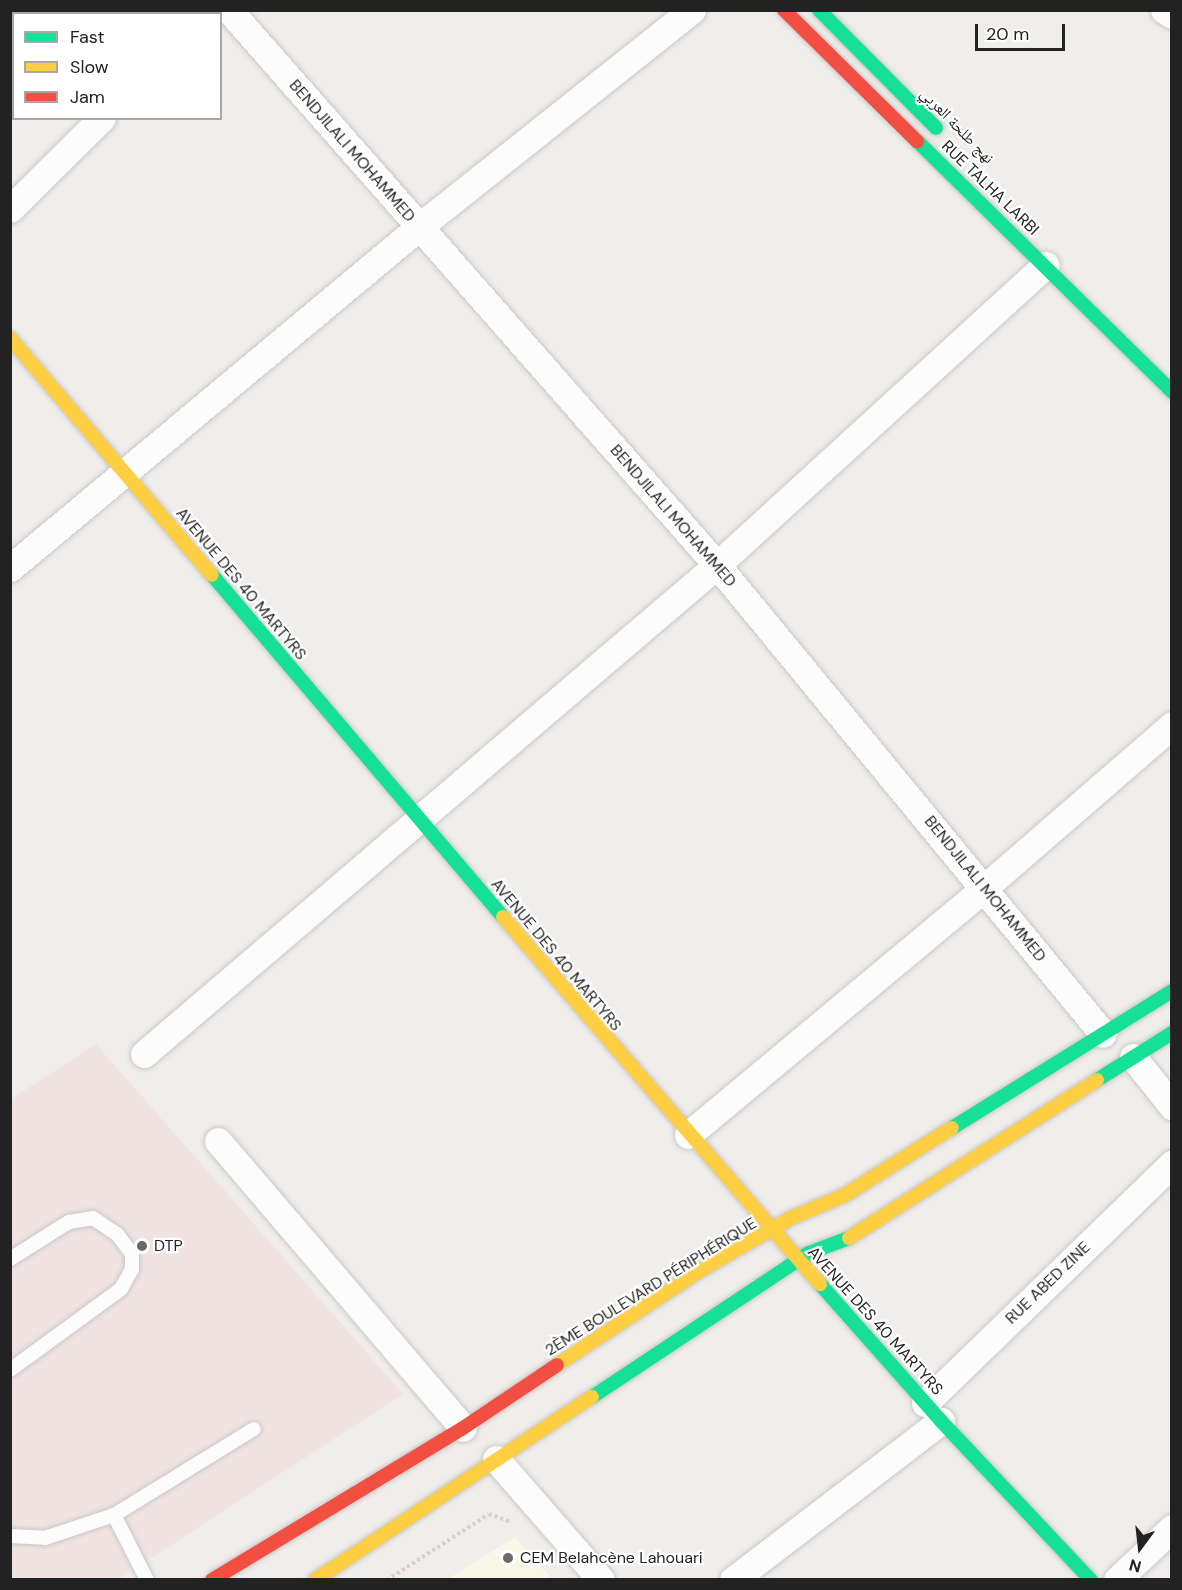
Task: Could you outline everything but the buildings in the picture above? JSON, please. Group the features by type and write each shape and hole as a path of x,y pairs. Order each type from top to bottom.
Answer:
{"main road":[{"name":"RUE TALHA LARBI","path":"784,10 1046,265 1172,392"},
{"name":"نهج طلحة العربي","path":"819,10 950,143"},
{"name":"AVENUE DES 40 MARTYRS","path":"10,338 688,1135 933,1412 1091,1580"},
{"name":"2ÈME BOULEVARD PÉRIPHÉRIQUE","path":"212,1580 463,1428 696,1273 772,1230 845,1195 1172,992"},
{"path":"315,1580 799,1261 847,1239 1172,1033"}],"street":[{"name":"BENDJILALI MOHAMMED","path":"229,10 717,565 1103,1034"},
{"path":"10,568 419,227 692,10"},
{"path":"1164,10 1172,15"},
{"path":"10,209 100,120"},
{"path":"144,1054 717,565 1046,265"},
{"path":"688,1135 984,888 1172,725"},
{"path":"1133,1057 1172,1106"},
{"path":"218,1141 463,1428"},
{"name":"RUE ABED ZINE","path":"733,1580 933,1412 1172,1164"},
{"path":"496,1459 601,1580"},
{"path":"1117,1580 1172,1528"}],"lane":[{"path":"10,1259 69,1222 93,1218 117,1234 132,1254 132,1269 121,1289 10,1370"},
{"path":"10,1536 45,1538 114,1515 254,1429"},
{"path":"114,1515 147,1580"}],"path":[{"path":"387,1580 489,1514 500,1515 513,1524"}],"shaded area":[{"name":"DTP","path":"96,1044 403,1394 119,1579 11,1580 11,1099"},
{"name":"CEM Belahcène Lahouari","path":"515,1537 552,1579 448,1579"}],"traffic: fast":[{"path":"819,10 936,128"},
{"path":"917,141 1172,392"},
{"path":"212,575 503,917"},
{"path":"952,1128 1172,991"},
{"path":"1097,1080 1172,1033"},
{"path":"592,1397 809,1253 849,1238"},
{"path":"820,1284 941,1421 1091,1580"}],"traffic: slow":[{"path":"10,338 212,575"},
{"path":"503,917 820,1284"},
{"path":"849,1238 1097,1080"},
{"path":"557,1365 696,1273 791,1218 845,1195 952,1128"},
{"path":"315,1580 592,1397"}],"traffic: jam":[{"path":"784,10 917,141"},
{"path":"212,1580 463,1428 557,1365"}],"place":[{"name":"DTP","path":"142,1246"},
{"name":"CEM Belahcène Lahouari","path":"508,1558"}]}
